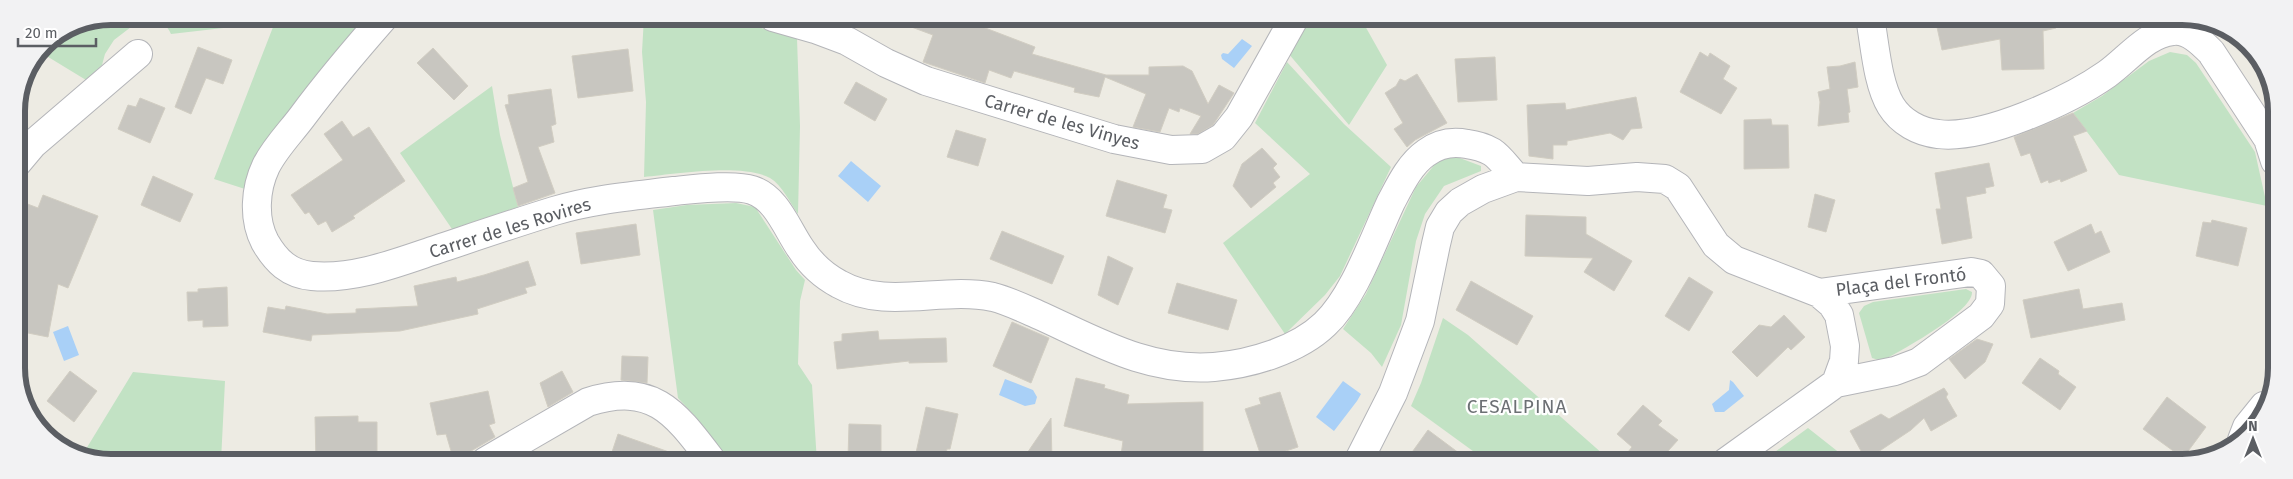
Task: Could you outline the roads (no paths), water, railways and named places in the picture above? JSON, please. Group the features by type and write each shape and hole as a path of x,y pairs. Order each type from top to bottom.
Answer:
{"street":[{"name":"Carrer de les Rovires","path":"377,25 323,88 277,149 266,168 258,198 257,213 261,234 272,254 288,270 308,276 332,277 368,271 560,209 595,201 702,188 746,188 754,190 768,199 781,216 803,253 818,268 835,282 858,293 880,298 962,295 990,296 1012,303 1127,355 1175,368 1217,367 1285,351 1325,324 1348,295 1397,190 1414,165 1427,152 1446,143 1463,143 1480,147 1493,153 1516,177"},
{"name":"Carrer de les Vinyes","path":"801,25 847,41 886,63 926,81 1114,139 1171,150 1202,149 1223,137 1239,117 1291,25"},
{"path":"1871,25 1884,90 1891,106 1902,119 1917,130 1939,135 1968,133 1995,126 2048,106 2075,94 2107,74 2162,33 2175,30 2188,33 2211,52 2268,139"},
{"path":"25,154 33,144 138,54"},
{"path":"1362,454 1392,393 1420,321 1440,227 1449,212 1460,202 1483,189 1516,177 1588,180 1636,177 1665,179 1678,187 1716,245 1734,260 1819,293 1832,304 1839,315 1843,328 1844,361 1836,383 1737,454"},
{"name":"Plaça del Frontó","path":"1819,293 1971,272 1981,274 1991,286 1990,304 1981,316 1919,362 1895,370 1836,383"},
{"path":"498,454 588,402 606,396 626,396 648,398 674,413 706,454"}],"water":[{"path":"1242,39 1252,46 1234,68 1222,59 1221,55 1223,53 1228,54"},
{"path":"851,161 881,186 868,202 838,176"},
{"path":"68,326 79,355 64,361 53,332"},
{"path":"1005,379 1033,390 1037,397 1035,404 1025,406 999,395"},
{"path":"1730,380 1744,396 1724,412 1715,412 1712,404 1729,390"},
{"path":"1343,381 1361,394 1334,431 1316,417"}],"district":[{"name":"CESALPINA","path":"1517,406"}]}
